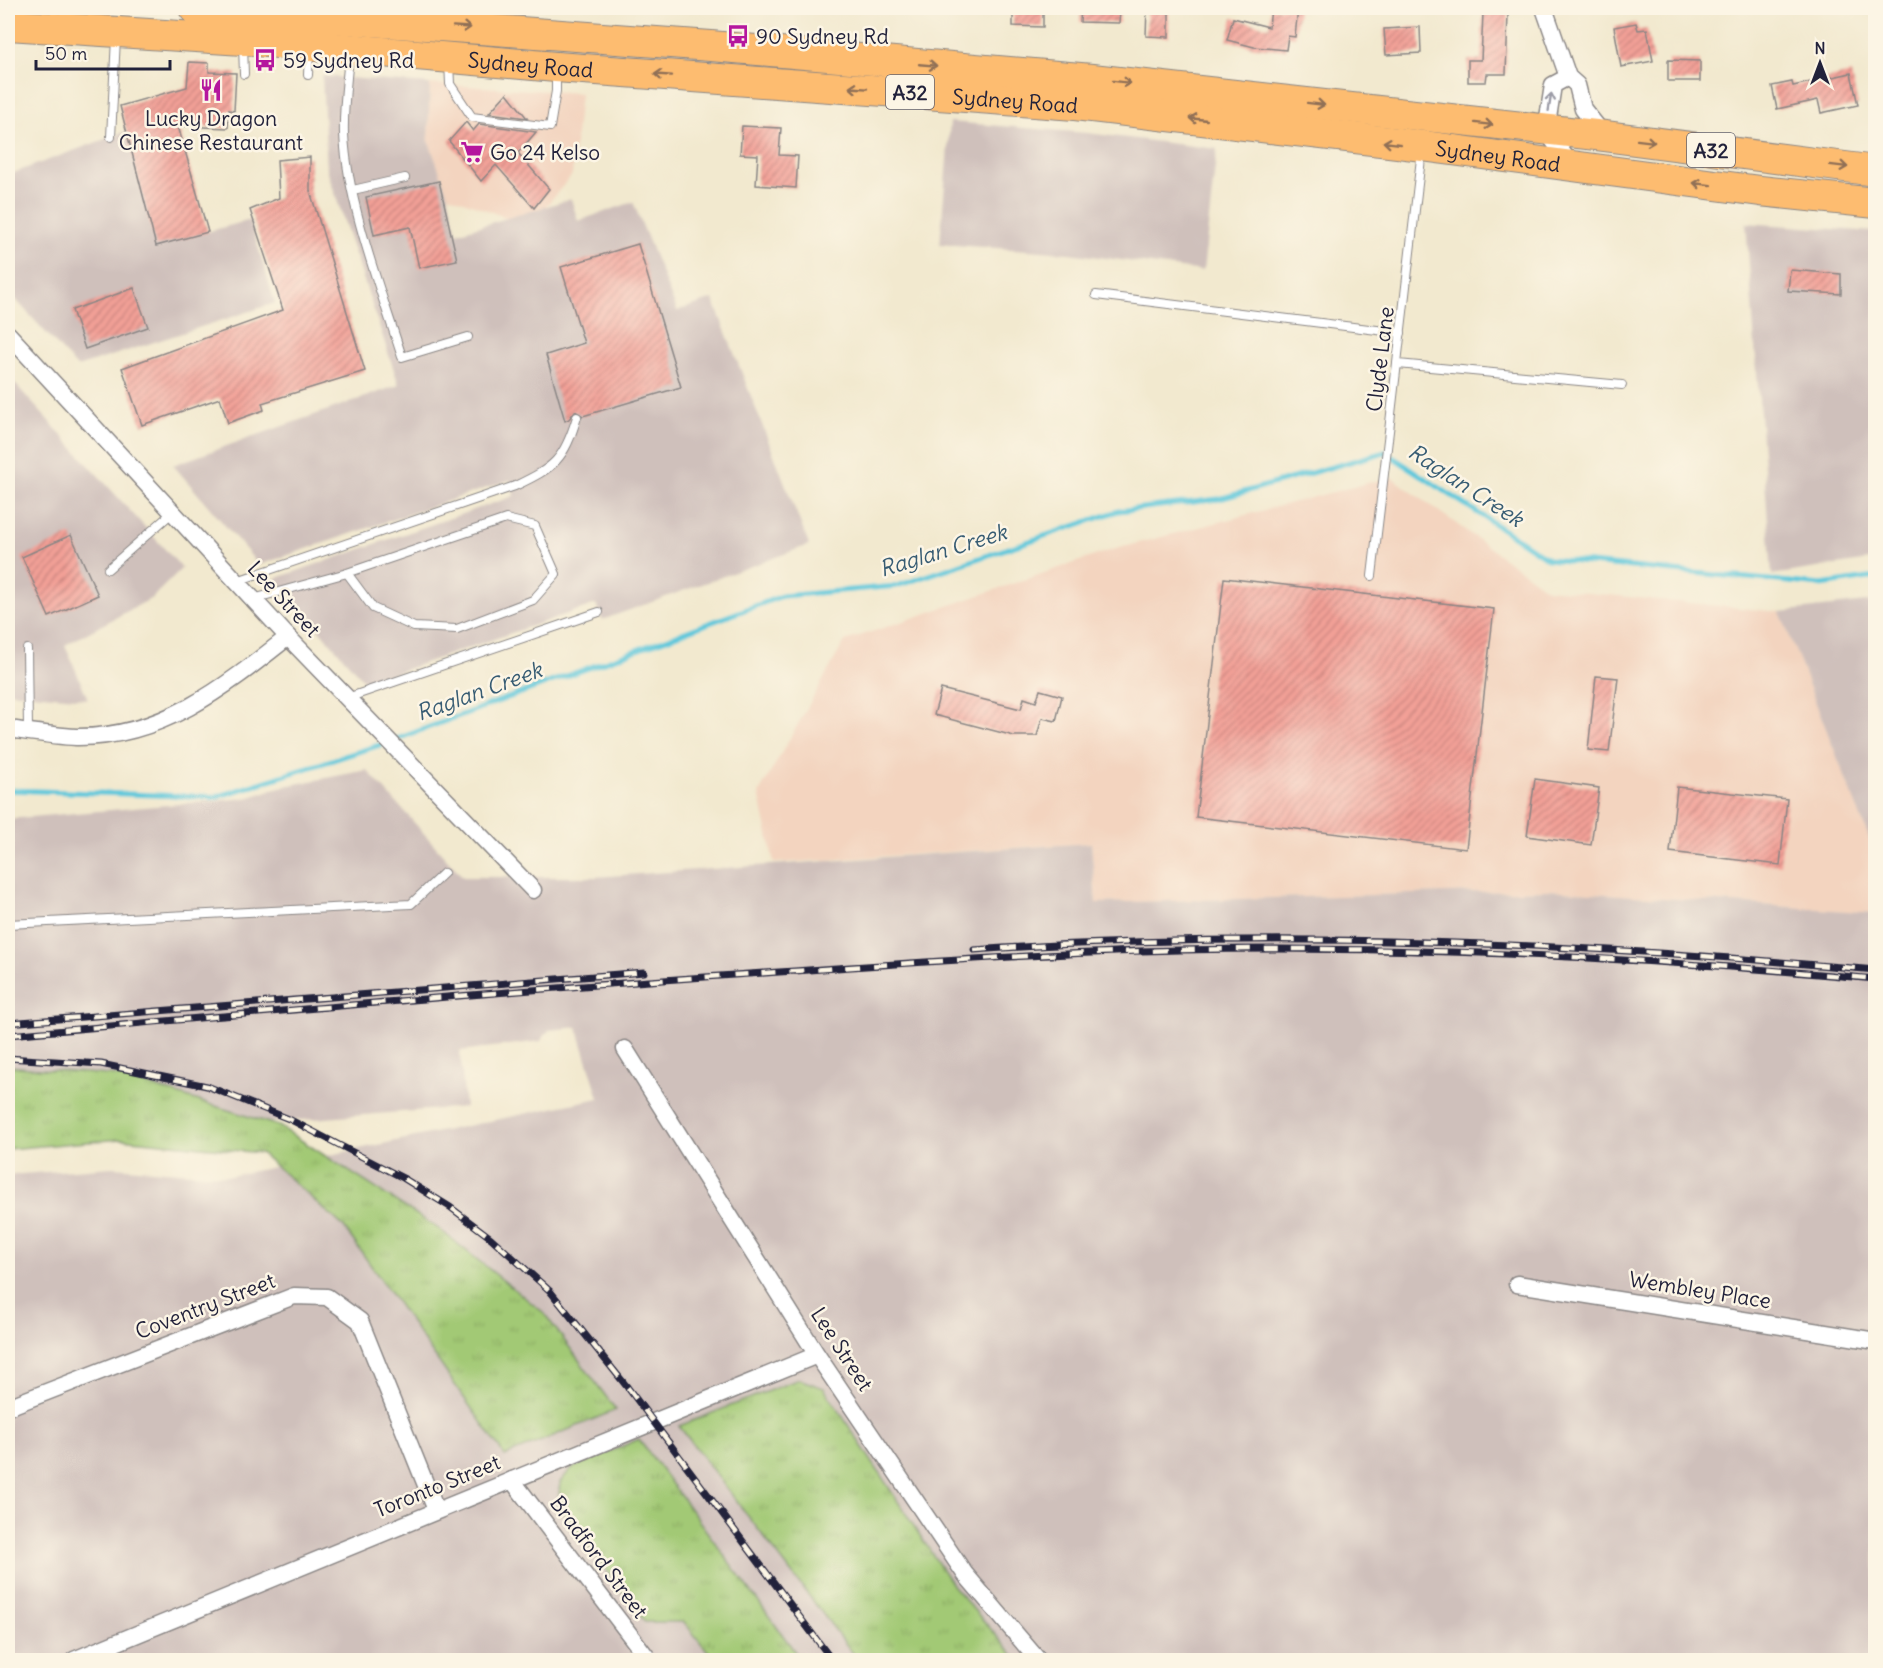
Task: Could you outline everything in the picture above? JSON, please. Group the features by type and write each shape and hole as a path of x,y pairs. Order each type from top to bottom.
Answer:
{"highway":[{"name":"Sydney Road","path":"194,8 711,46 1092,79 1605,136 1875,171"},
{"name":"Sydney Road","path":"8,25 243,40 556,67 1075,105 1875,203"}],"street":[{"path":"1544,8 1568,77 1577,85 1587,116 1605,136"},
{"path":"1568,77 1553,85 1546,131 1575,168"},
{"name":"Lee Street","path":"8,334 288,636 533,890"},
{"path":"8,729 77,736 119,734 164,721 204,700 288,636"},
{"name":"Lee Street","path":"626,1049 818,1355 966,1574 1038,1660"},
{"name":"Wembley Place","path":"1517,1284 1875,1341"},
{"name":"Coventry Street","path":"8,1407 294,1296 327,1298 360,1321 436,1510"},
{"name":"Toronto Street","path":"74,1660 818,1355"},
{"name":"Bradford Street","path":"512,1480 649,1660"}],"lane":[{"path":"111,137 116,32"},
{"path":"243,40 244,74"},
{"path":"308,75 309,46"},
{"path":"349,49 344,134 353,190 369,251 402,357 468,337"},
{"path":"449,58 450,84 472,117 550,126 556,91 556,67"},
{"name":"Clyde Lane","path":"1372,576 1423,146"},
{"path":"353,190 405,178"},
{"path":"1096,295 1401,333"},
{"path":"1398,364 1622,385"},
{"path":"237,581 515,486 547,471 568,447 577,417"},
{"path":"108,569 173,512"},
{"path":"254,599 347,573 506,519 535,526 556,574 533,600 458,629 414,627 373,608 347,573"},
{"path":"347,698 599,612"},
{"path":"27,649 28,732"},
{"path":"8,924 411,904 444,873"}],"shaded area":[{"path":"322,76 430,84 428,139 448,195 457,233 571,199 578,221 633,202 677,311 713,299 809,545 602,620 596,604 366,683 274,579 514,496 510,480 259,565 173,465 399,385 327,170"},
{"path":"430,84 580,93 572,175 546,206 510,219 448,195 428,139"},
{"path":"950,122 1087,133 1217,149 1203,271 1069,253 940,244"},
{"path":"127,131 156,246 250,220 275,303 77,367 8,291 8,175"},
{"path":"1746,223 1875,232 1875,559 1772,575"},
{"path":"8,376 182,568 152,598 65,645 88,699 8,692"},
{"path":"1391,477 1547,589 1780,612 1875,853 1875,913 1548,890 1096,903 1091,843 774,863 759,793 845,641 1112,550"},
{"path":"1876,601 1875,853 1780,612"},
{"path":"367,770 463,877 595,877 1091,843 1096,903 1548,890 1875,913 1875,1660 8,1660 8,1175 113,1167 231,1176 599,1098 577,1027 549,1030 541,1041 460,1051 465,1107 8,1143 8,819 247,798 280,787"}],"green space":[{"path":"8,1066 119,1076 279,1126 439,1229 544,1313 616,1410 505,1456 343,1226 261,1153 121,1139 8,1149"},
{"path":"799,1379 824,1388 953,1586 1018,1660 858,1660 679,1426"},
{"path":"639,1439 801,1660 715,1660 684,1622 645,1622 558,1505 560,1482 572,1468"}],"building":[{"path":"1013,8 1043,8 1043,27 1013,26"},
{"path":"1081,8 1120,8 1119,23 1080,22"},
{"path":"1147,8 1169,8 1169,37 1146,36"},
{"path":"1271,8 1298,8 1295,37 1288,36 1286,50 1254,47 1227,40 1233,18 1269,27"},
{"path":"1483,13 1508,14 1506,74 1487,74 1486,82 1468,82 1468,60 1481,60"},
{"path":"1636,23 1638,30 1647,29 1653,61 1621,67 1614,27"},
{"path":"1420,27 1421,53 1386,55 1384,29"},
{"path":"1668,60 1700,61 1700,81 1668,81"},
{"path":"189,62 209,63 209,72 236,73 234,111 229,110 228,128 178,126 208,232 156,246 120,106 187,87"},
{"path":"1851,73 1858,105 1821,113 1818,100 1777,109 1772,86 1792,82 1793,86"},
{"path":"507,93 527,118 489,113"},
{"path":"466,122 473,131 479,124 536,132 518,153 549,189 534,208 496,165 481,181 449,141"},
{"path":"742,126 781,128 779,155 798,156 796,188 756,185 758,155 740,154"},
{"path":"310,157 310,191 365,371 262,403 264,410 228,423 220,398 142,425 122,368 283,310 250,210 279,198 277,160"},
{"path":"439,181 457,260 419,268 410,227 374,235 366,197"},
{"path":"638,244 681,387 583,416 575,411 565,421 546,355 584,343 561,267"},
{"path":"1790,270 1841,274 1841,294 1788,291"},
{"path":"134,288 148,327 85,349 72,310"},
{"path":"71,535 98,595 49,617 22,557"},
{"path":"1224,578 1494,609 1466,849 1196,817"},
{"path":"1596,676 1618,678 1609,752 1588,750"},
{"path":"941,689 1021,709 1024,698 1036,702 1040,690 1062,696 1056,721 1042,718 1037,736 1014,736 934,715"},
{"path":"1535,779 1599,788 1591,845 1527,836"},
{"path":"1677,787 1787,799 1780,865 1670,852"}],"waterway":[{"name":"Raglan Creek","path":"8,790 216,797 389,742 782,596 897,586 1118,511 1219,499 1385,452 1548,559 1821,585 1876,577"}],"railway":[{"path":"974,950 1200,940 1425,942 1538,946 1876,970"},
{"path":"8,1035 598,985 939,961 1132,951 1267,949 1441,951 1615,959 1876,979"},
{"path":"8,1023 644,972"},
{"path":"8,1058 101,1064 207,1086 289,1119 403,1178 450,1207 491,1238 550,1291 628,1388 832,1660"}],"place":[{"name":"90 Sydney Rd","path":"738,36"},
{"name":"59 Sydney Rd","path":"265,60"},
{"name":"Lucky Dragon Chinese Restaurant","path":"211,90"},
{"name":"Go 24 Kelso","path":"472,152"}]}
